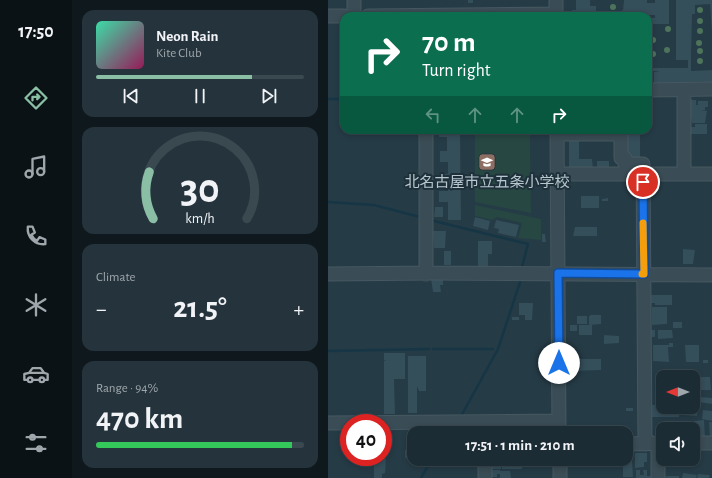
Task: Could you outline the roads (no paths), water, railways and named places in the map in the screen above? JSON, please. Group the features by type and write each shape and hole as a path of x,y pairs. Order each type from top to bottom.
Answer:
{"street":[{"path":"354,0 354,12"},
{"path":"556,0 556,12"},
{"path":"328,16 340,16"},
{"path":"652,90 712,89"},
{"path":"684,99 684,174"},
{"path":"426,134 426,274"},
{"path":"557,134 559,426"},
{"path":"621,134 621,158 626,158 626,164 643,164 645,444"},
{"path":"557,174 712,174"},
{"path":"328,274 558,273 712,275"},
{"path":"328,423 446,426"},
{"path":"700,443 712,443"},
{"path":"633,444 656,444"},
{"path":"485,466 485,478"},
{"path":"560,466 560,478"},
{"path":"658,478 659,466"}],"waterway":[{"path":"328,99 340,99"},
{"path":"328,202 374,205 420,217"},
{"path":"430,220 528,244 522,267"},
{"path":"460,418 498,349 520,282"},
{"path":"328,351 429,349"},
{"path":"433,349 493,349"},
{"path":"421,478 428,466"}],"place":[{"name":"北名古屋市立五条小学校","path":"487,162"}]}
